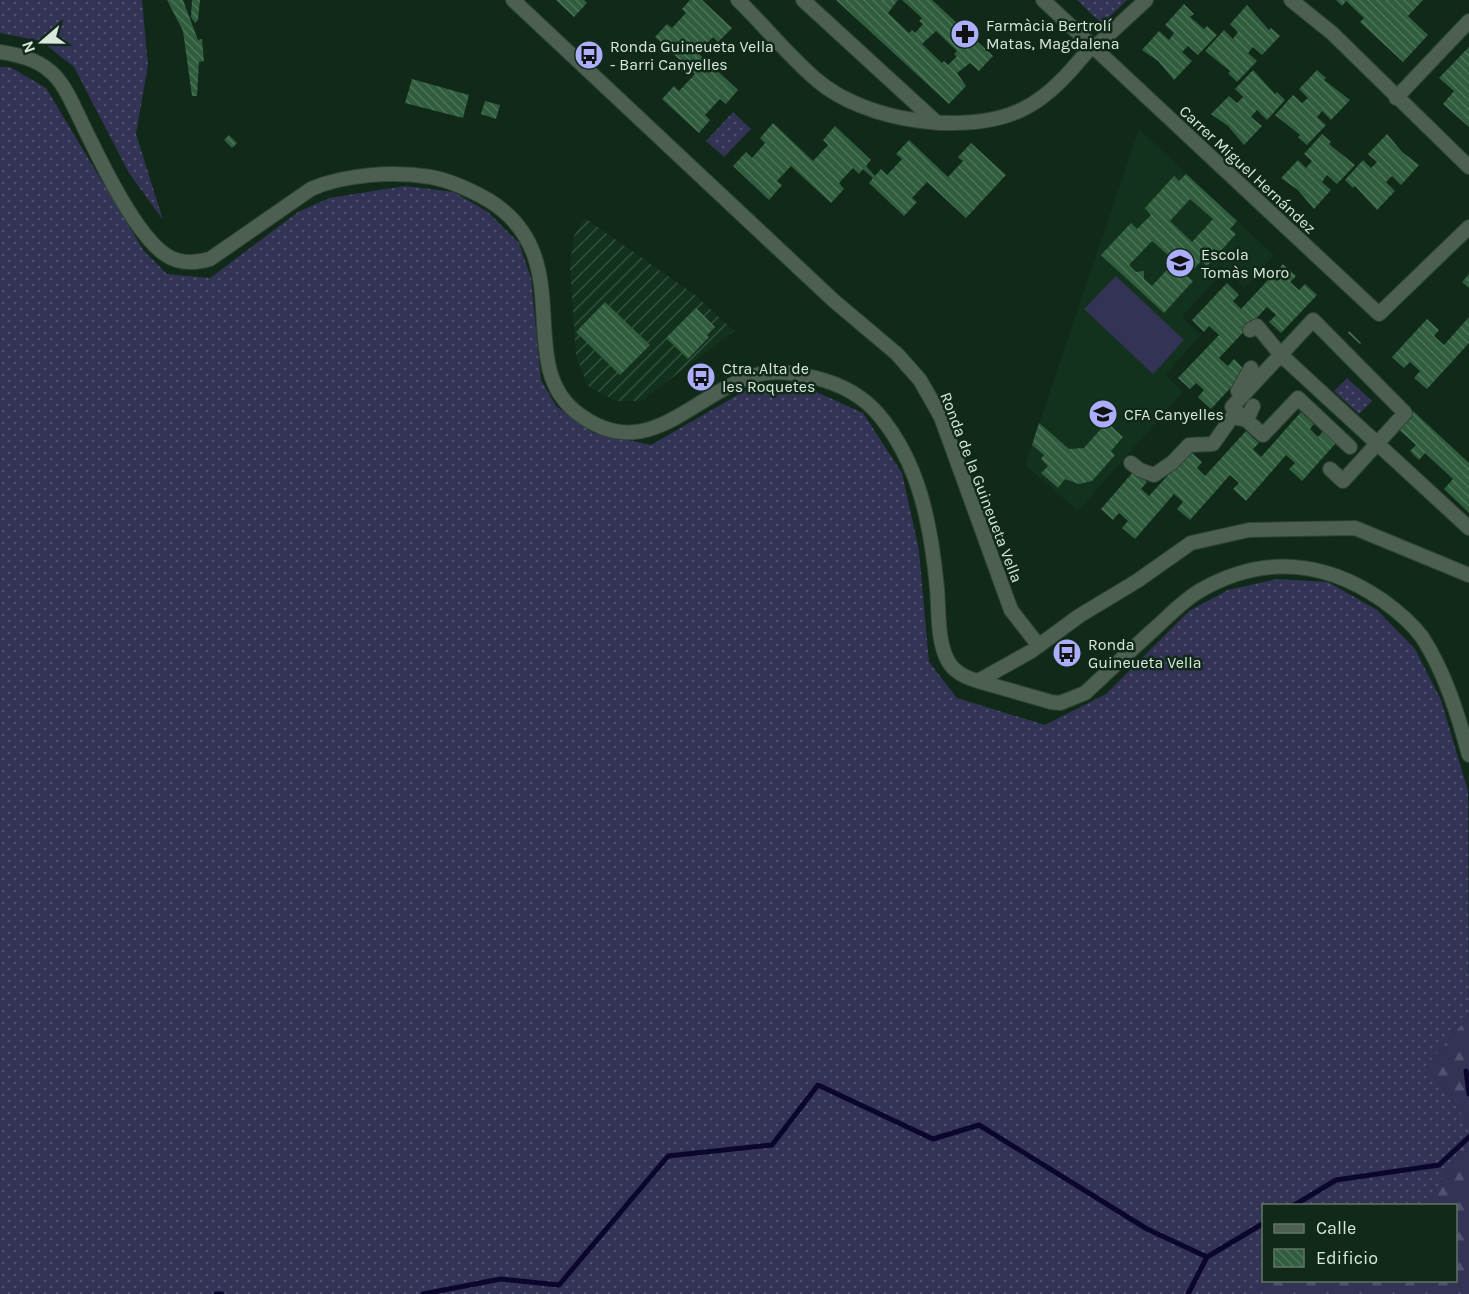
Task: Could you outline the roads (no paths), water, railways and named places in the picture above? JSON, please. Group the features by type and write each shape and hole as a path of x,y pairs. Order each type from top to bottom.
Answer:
{"street":[{"name":"Ronda de la Guineueta Vella","path":"513,0 915,374 941,417 1011,610 1039,646"},
{"path":"738,0 819,82 845,99 899,118 935,122 983,121 1022,110 1059,83 1090,48 1094,48 1146,0"},
{"path":"803,0 935,122"},
{"name":"Carrer Miguel Hernández","path":"1043,0 1379,314 1469,226"},
{"path":"1291,0 1332,33 1469,167"},
{"path":"1396,98 1469,21"},
{"path":"0,52 30,59 52,72 70,99 125,204 156,247 176,260 199,262 210,259 324,184 355,178 407,175 437,178 477,193 507,213 522,231 538,266 552,381 565,401 575,411 601,427 626,432 653,430 741,381 765,373 807,375 825,380 857,395 869,404 885,422 910,463 925,510 944,649 953,668 978,681 1051,702 1073,699 1085,693 1199,591 1241,573 1275,567 1307,567 1340,575 1355,582 1409,622 1421,636 1443,680 1469,755"},
{"path":"1330,469 1343,481 1380,445 1405,413 1313,320 1232,406 1263,435 1298,398 1350,447"},
{"path":"1250,330 1257,326 1281,355 1469,528"},
{"path":"1243,395 1238,391 1251,368"},
{"path":"1247,420 1253,406"},
{"path":"1131,463 1140,470 1154,475 1173,462 1189,445 1213,444 1232,417 1247,420"},
{"path":"978,681 1039,646 1079,616 1137,581 1191,543 1249,530 1279,527 1355,528 1469,575"}],"waterway":[{"path":"1466,1071 1469,1094"},
{"path":"423,1294 501,1279 559,1285 668,1156 772,1145 818,1085 933,1139 979,1125 1147,1229 1207,1257 1262,1224"},
{"path":"1296,1204 1336,1180 1439,1165 1469,1137"},
{"path":"1188,1294 1207,1257"},
{"path":"216,1294 222,1294"}],"place":[{"name":"Farmàcia Bertrolí Matas, Magdalena","path":"965,34"},
{"name":"Ronda Guineueta Vella - Barri Canyelles","path":"589,55"},
{"name":"Escola Tomàs Moro","path":"1180,263"},
{"name":"Ctra. Alta de les Roquetes","path":"701,377"},
{"name":"CFA Canyelles","path":"1103,414"},
{"name":"Ronda Guineueta Vella","path":"1067,653"}]}
